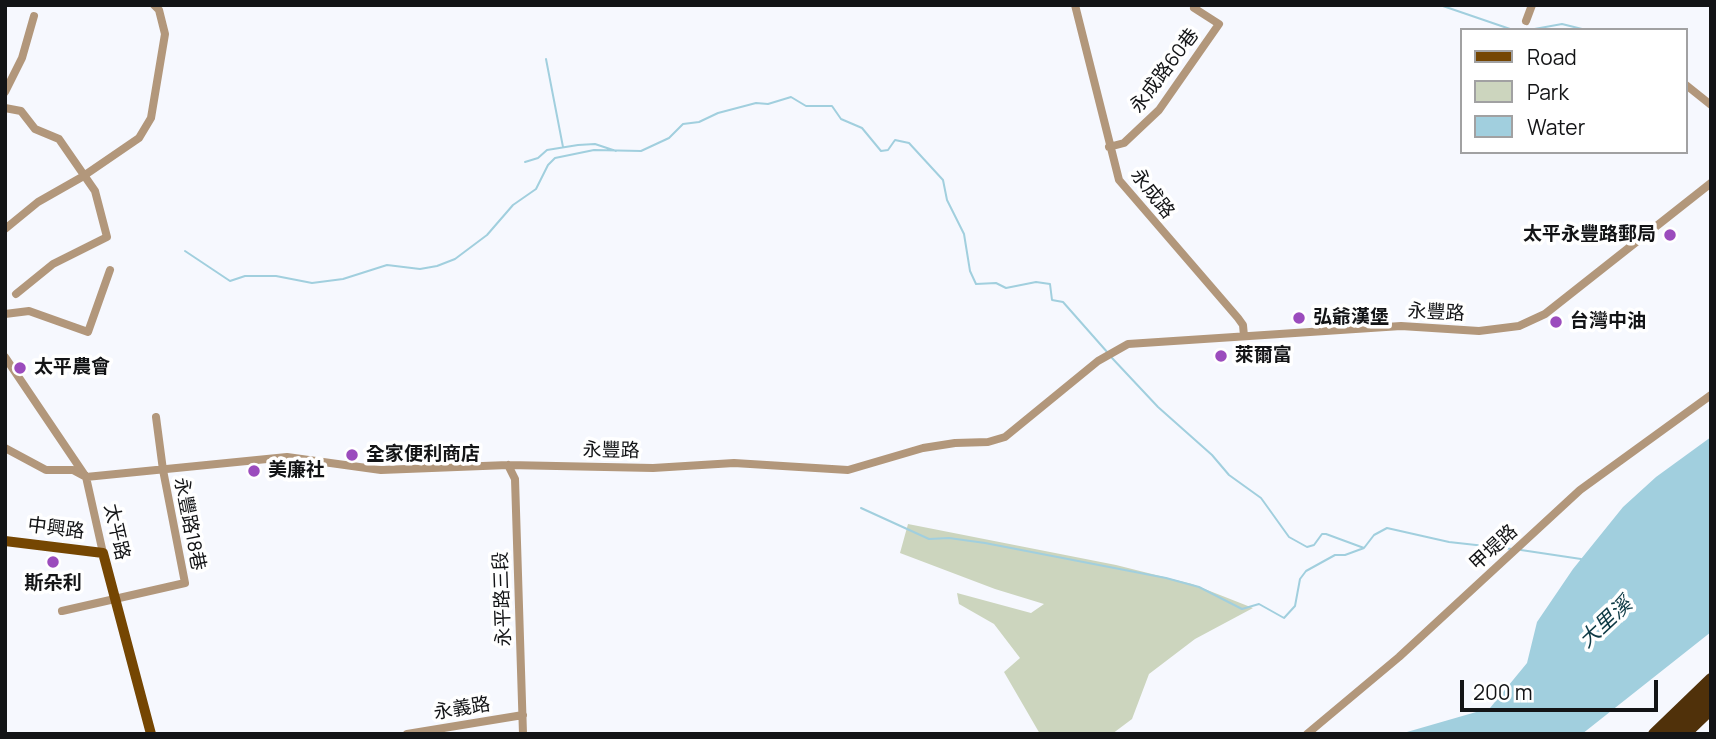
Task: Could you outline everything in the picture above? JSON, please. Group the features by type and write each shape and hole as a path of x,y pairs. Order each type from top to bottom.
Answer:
{"highway":[{"path":"1654,734 1711,679"},
{"path":"1669,734 1711,691"},
{"path":"1685,734 1711,709"}],"main road":[{"name":"中興路","path":"5,541 103,553"},
{"name":"太平路","path":"103,553 150,734"}],"street":[{"name":"永成路","path":"1075,5 1109,147 1124,188 1238,318 1243,325 1244,336"},
{"path":"1526,21 1532,5"},
{"path":"5,229 38,202 82,177 139,138 150,118 165,34 157,8"},
{"name":"永成路60巷","path":"1109,147 1124,143 1159,110 1219,24 1195,8"},
{"path":"5,92 20,61 34,16"},
{"path":"1688,87 1711,105"},
{"path":"5,108 21,111 32,126 59,139 82,177 95,191 107,237 53,264 16,294"},
{"name":"永豐路","path":"5,448 46,470 73,470 86,477 287,457 382,470 508,465 653,468 734,463 848,470 923,448 988,442 1005,437 1108,353 1138,342 1401,326 1479,331 1519,326 1545,314 1711,183"},
{"path":"5,314 29,311 88,332 110,270"},
{"name":"太平路","path":"5,357 86,477 103,553"},
{"name":"甲堤路","path":"1307,734 1399,657 1611,465 1711,395"},
{"name":"永豐路18巷","path":"114,598 185,583 163,470 156,417"},
{"name":"永平路三段","path":"508,465 515,479 523,734"},
{"path":"62,611 114,598"},
{"path":"1662,734 1711,691"},
{"name":"永義路","path":"407,734 523,715"},
{"path":"1692,734 1711,718"}],"green space":[{"path":"908,524 1116,565 1192,584 1253,608 1195,639 1149,674 1132,719 1112,734 1040,734 1004,672 1020,658 994,624 959,604 957,593 1031,613 1044,604 995,589 900,553"}],"water":[{"name":"大里溪","path":"1711,437 1711,632 1582,734 1400,734 1490,708 1527,663 1537,622 1573,569 1623,507 1656,477"}],"waterway":[{"path":"1440,5 1507,28"},
{"path":"1540,28 1562,24 1578,28"},
{"path":"546,59 563,147"},
{"path":"185,251 230,281 245,276 276,276 312,283 343,279 387,265 420,269 437,266 455,259 487,235 513,205 536,189 548,165 555,158 594,150 641,151 669,138 683,124 699,122 718,113 756,103 768,104 791,97 806,106 832,106 841,119 862,128 881,151 888,150 895,140 909,143 943,180 947,200 964,234 970,271 976,284 996,283 1006,288 1036,282 1050,284 1052,300 1063,302 1108,353"},
{"path":"525,162 538,158 547,150 578,145 595,144 616,151"},
{"path":"1112,358 1158,407 1212,455 1229,475 1261,498 1289,537 1307,547 1314,545 1322,534 1326,534 1364,548"},
{"path":"861,508 929,539 949,538 985,543 1166,578 1199,587 1242,609 1259,604 1284,618 1295,606 1300,579 1306,571 1335,555 1345,555 1364,548 1374,535 1387,528 1449,542 1512,549"},
{"path":"1521,550 1581,559"}],"place":[{"name":"太平永豐路郵局","path":"1670,235"},
{"name":"弘爺漢堡","path":"1299,318"},
{"name":"台灣中油","path":"1556,322"},
{"name":"萊爾富","path":"1221,356"},
{"name":"太平農會","path":"20,368"},
{"name":"全家便利商店","path":"352,455"},
{"name":"美廉社","path":"254,471"},
{"name":"斯朵利","path":"53,562"}]}
